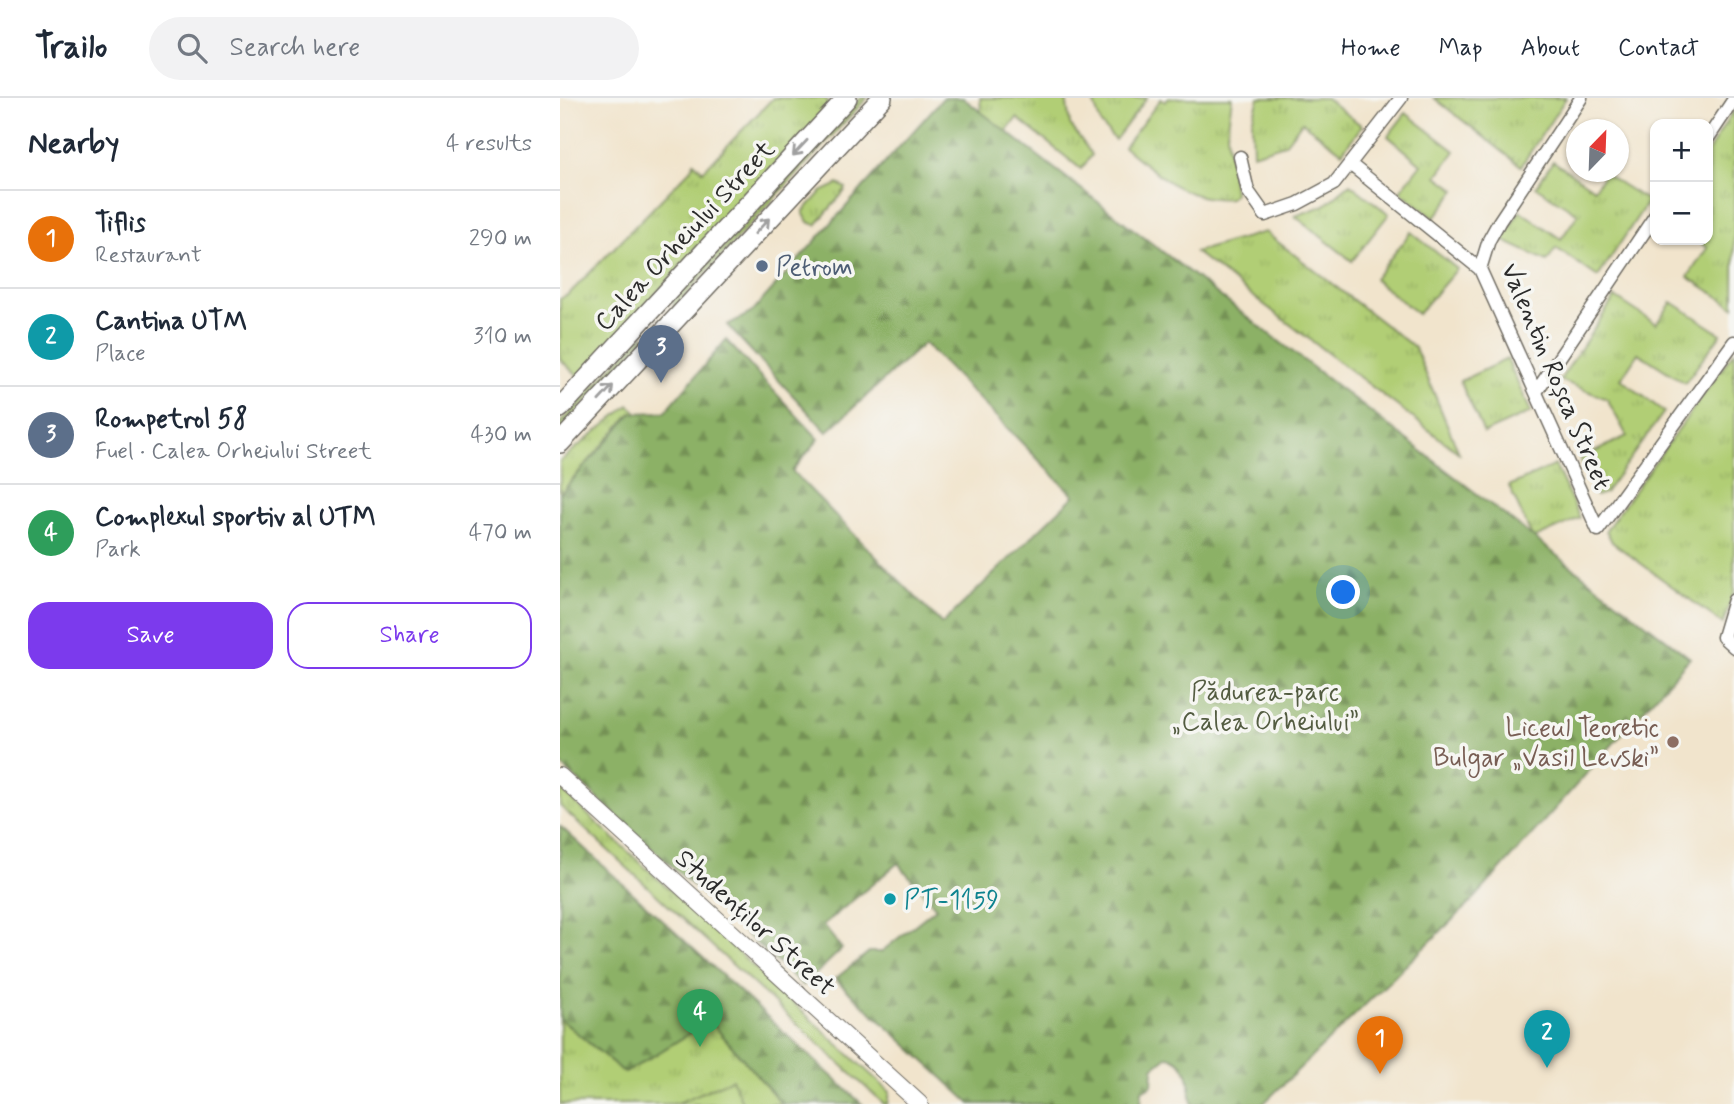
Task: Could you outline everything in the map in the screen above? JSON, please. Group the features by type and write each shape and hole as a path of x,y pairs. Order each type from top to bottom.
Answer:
{"highway":[{"name":"Calea Orheiului Street","path":"560,408 846,98"},
{"name":"Calea Orheiului Street","path":"560,443 882,98"},
{"path":"652,309 669,325"}],"main road":[{"name":"Studenților Street","path":"560,776 920,1104"}],"street":[{"path":"1240,158 1248,191 1265,215 1320,193 1334,184 1401,98"},
{"name":"Valentin Roșca Street","path":"1581,98 1499,222 1489,240 1480,269 1598,530 1734,342"},
{"path":"1713,130 1734,99"},
{"path":"1350,164 1480,269"},
{"path":"1536,392 1650,223"},
{"path":"1734,600 1723,637 1734,647"}],"green space":[{"path":"773,98 825,98 830,105 579,377 560,359 560,299 570,293 692,168 694,162 703,171"},
{"path":"861,98 867,98 674,307 673,301"},
{"name":"Pădurea-parc „Calea Orheiului”","path":"943,98 963,98 1690,658 1474,899 1263,1104 1192,1104 1185,1069 1176,1059 1168,1056 1153,1068 1152,1085 1142,1091 1141,1104 971,1104 835,979 869,952 881,952 936,908 898,863 823,925 842,949 803,986 560,764 560,494 632,413 665,412 726,340 819,439 792,471 942,624 1074,496 924,343 827,432 727,325 751,313"},
{"path":"980,98 1066,98 1070,124 1092,155 1081,169 1017,118 1006,132 981,113"},
{"path":"1092,98 1147,98 1115,140 1101,124"},
{"path":"1168,98 1232,98 1227,133 1234,193 1230,198 1199,196 1185,191 1160,176 1124,147 1161,99 1165,102"},
{"path":"1259,98 1326,98 1362,126 1342,152 1302,122 1285,144 1253,154 1252,121"},
{"path":"1434,98 1566,98 1521,166"},
{"path":"1734,109 1734,307 1688,277 1707,248 1703,245 1713,245 1713,144"},
{"path":"1406,113 1455,151 1437,176 1456,190 1434,218 1400,191 1421,164 1388,136"},
{"path":"1553,161 1566,170 1566,182 1584,182 1594,189 1599,182 1618,182 1648,201 1598,277 1556,248 1547,261 1502,240 1520,211 1561,239 1578,214 1536,187"},
{"path":"838,184 846,188 844,192 816,225 808,222 803,212 821,192"},
{"path":"1350,184 1389,214 1352,261 1295,216 1325,205"},
{"path":"1265,232 1415,348 1459,453 1195,252"},
{"path":"1411,232 1457,269 1418,314 1374,279"},
{"path":"1615,297 1656,324 1672,302 1721,334 1685,383 1638,353 1621,379 1664,412 1605,493 1596,496 1580,459 1627,436 1607,399 1560,380"},
{"path":"642,335 645,337 560,430 560,423"},
{"path":"1734,352 1734,591 1723,624 1612,542 1606,530"},
{"path":"1507,359 1531,412 1484,433 1460,381"},
{"path":"629,405 638,413 631,413 560,494 560,461"},
{"path":"1555,465 1580,518 1533,539 1509,486"},
{"path":"560,789 890,1092 888,1104 884,1104 560,806"},
{"path":"560,826 862,1104 782,1104 710,1021 625,1073 560,1019"},
{"path":"560,1019 625,1073 710,1021 782,1104 560,1104"},
{"path":"732,1079 743,1104 676,1104"}],"place":[{"name":"Petrom","path":"762,266"},
{"name":"Rompetrol 58","path":"661,383"},
{"name":"Liceul Teoretic Bulgar „Vasil Levski”","path":"1673,742"},
{"name":"PT-1159","path":"890,899"},
{"name":"Complexul sportiv al UTM","path":"700,1047"},
{"name":"Cantina UTM","path":"1547,1068"},
{"name":"Tiflis","path":"1380,1074"}]}
